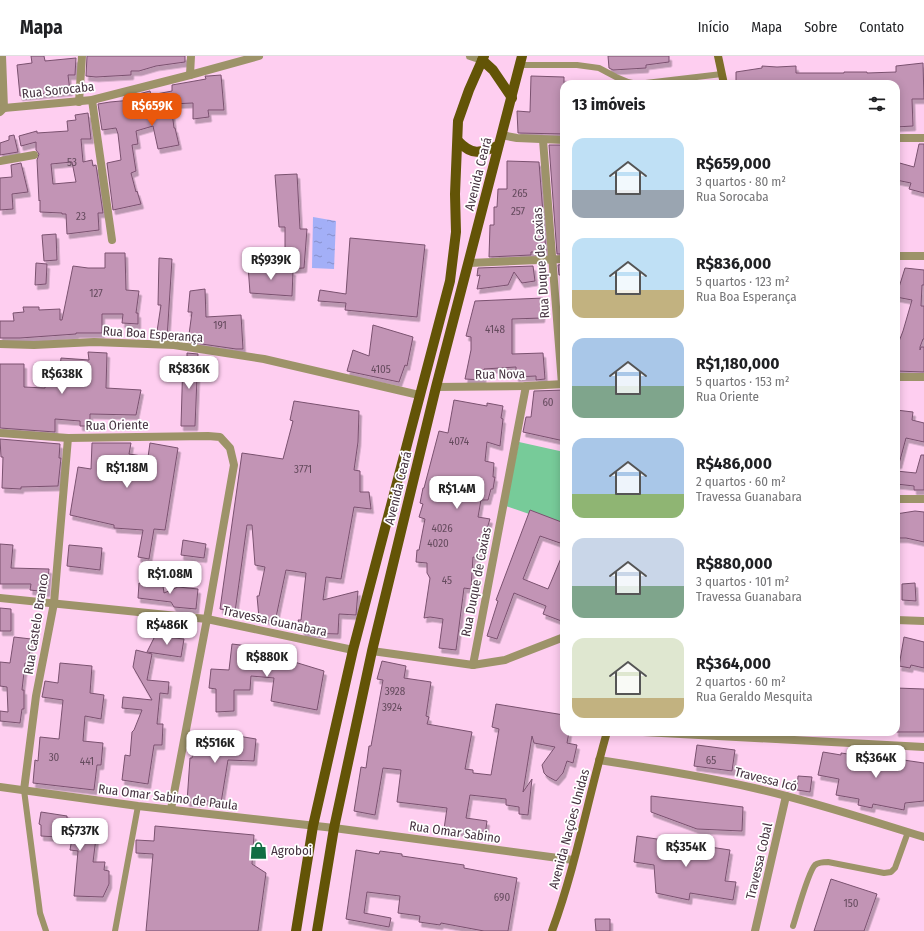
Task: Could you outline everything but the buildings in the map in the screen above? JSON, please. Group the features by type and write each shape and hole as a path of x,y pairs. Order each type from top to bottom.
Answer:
{"main road":[{"path":"483,58 512,98"},
{"name":"Avenida Ceará","path":"296,931 313,826 353,650 450,281 456,232 455,194 458,121 469,90 483,58"},
{"name":"Avenida Ceará","path":"317,931 334,828 372,651 436,387 521,61"},
{"path":"458,141 465,149 472,152 484,151 498,146"}],"street":[{"path":"2,56 2,110"},
{"path":"79,102 82,56"},
{"path":"190,75 191,56"},
{"name":"Rua Sorocaba","path":"2,110 92,100 259,56"},
{"path":"470,56 483,58"},
{"path":"718,56 723,80"},
{"path":"92,100 112,240"},
{"path":"501,135 517,138 560,140"},
{"path":"900,138 924,138"},
{"name":"Rua Duque de Caxias","path":"544,140 560,347"},
{"path":"0,161 34,155"},
{"path":"900,256 924,256"},
{"path":"469,263 560,259"},
{"name":"Rua Boa Esperança","path":"0,344 34,345 94,342 174,345 264,360 419,395"},
{"path":"900,377 924,377"},
{"name":"Rua Nova","path":"436,387 560,384"},
{"name":"Rua Duque de Caxias","path":"473,665 526,386"},
{"name":"Rua Oriente","path":"0,433 68,438 220,437 230,448 234,464 207,619"},
{"name":"Rua Castelo Branco","path":"24,790 36,696 54,603 68,438"},
{"path":"900,498 924,499"},
{"name":"Travessa Guanabara","path":"0,598 207,619 353,650"},
{"path":"171,809 207,619"},
{"path":"900,620 924,621"},
{"path":"372,651 473,665 505,660 560,639"},
{"name":"Avenida Nações Unidas","path":"552,931 573,860 606,736"},
{"path":"718,736 924,747"},
{"name":"Travessa Icó","path":"599,760 701,777 786,796 924,837"},
{"name":"Rua Omar Sabino de Paula","path":"0,787 138,806 334,828"},
{"name":"Travessa Cobal","path":"755,931 786,796"},
{"name":"Rua Omar Sabino","path":"334,828 573,860"}],"lane":[{"path":"521,61 599,68 622,80"},
{"path":"671,80 722,74"},
{"path":"24,790 40,913 46,931"},
{"path":"115,931 138,806"},
{"path":"793,926 806,884 815,865 821,862 828,862 884,873 891,872 895,868 908,832"}],"green space":[{"path":"519,442 560,451 560,525 506,506"}],"water":[{"path":"313,217 336,221 334,269 312,268"}],"place":[{"name":"Agroboi","path":"258,850"}]}
